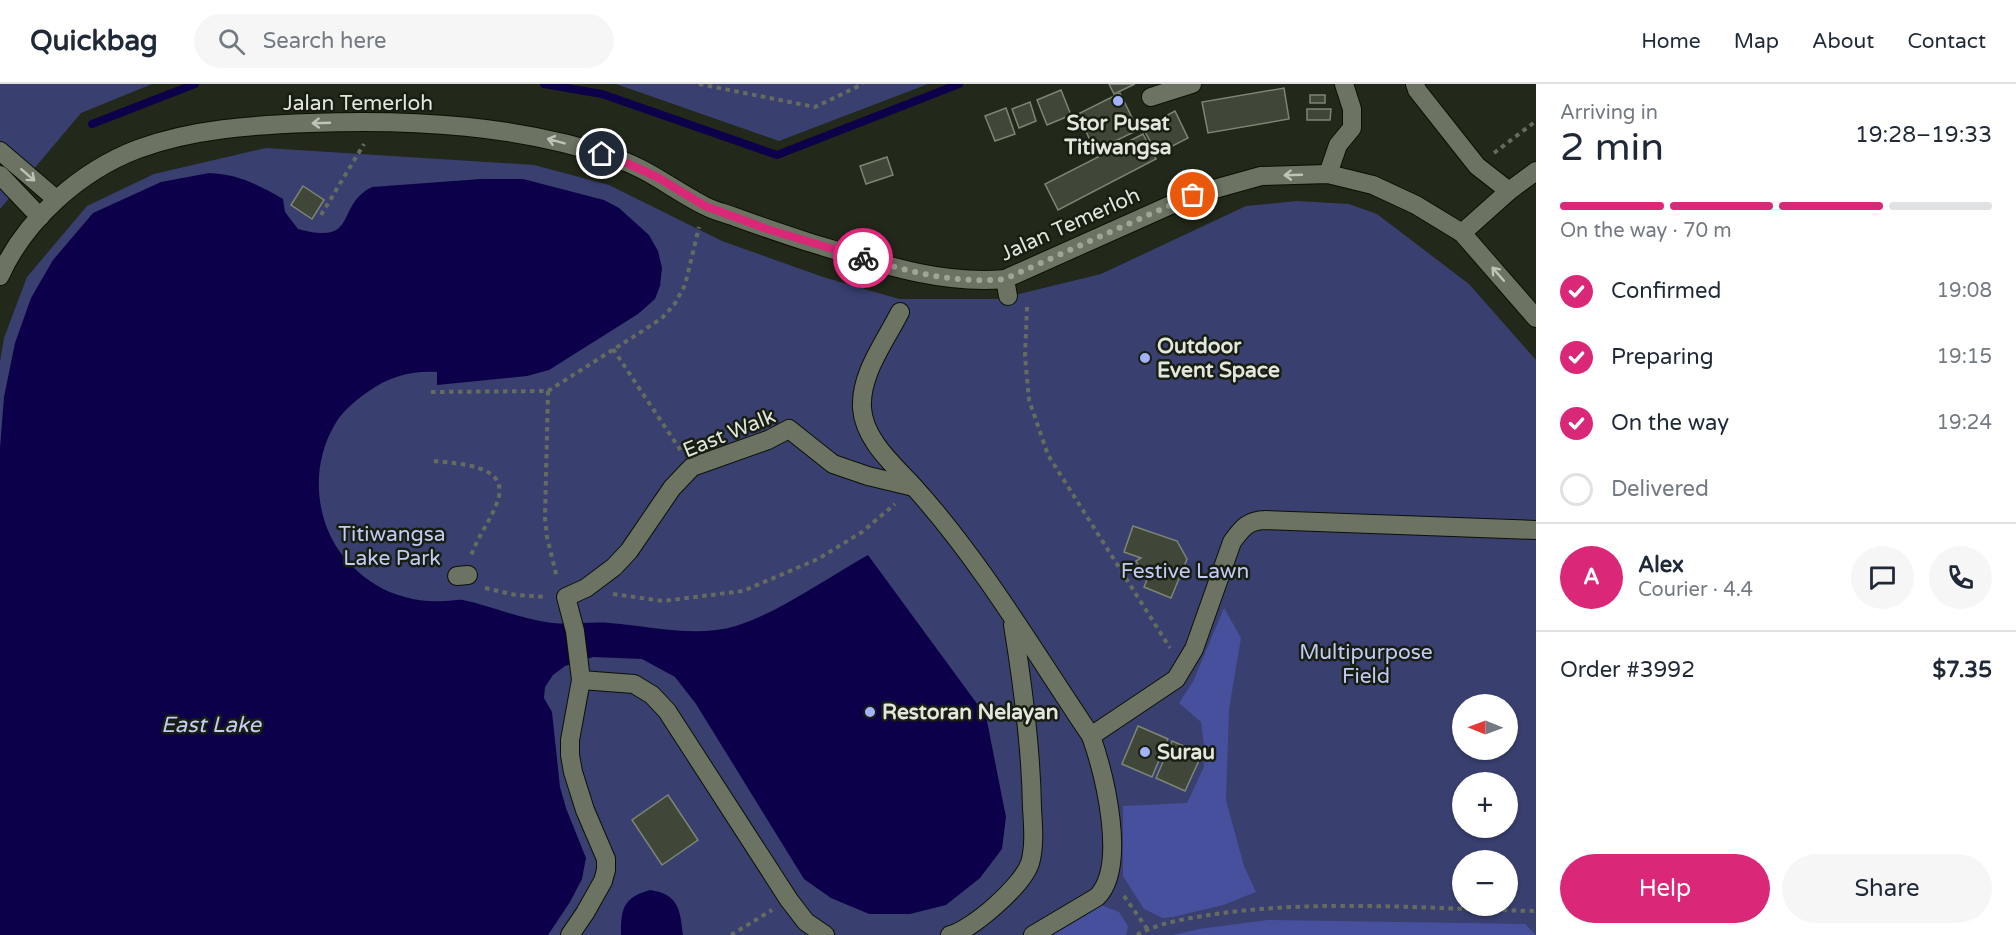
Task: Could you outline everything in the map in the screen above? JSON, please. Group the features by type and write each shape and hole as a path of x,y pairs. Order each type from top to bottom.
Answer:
{"street":[{"path":"1150,97 1192,84"},
{"path":"1328,174 1338,145 1352,128 1352,109 1344,84"},
{"path":"1415,84 1417,90 1477,166 1509,191"},
{"name":"Jalan Temerloh","path":"0,276 9,256 56,199 77,182 137,150 186,136 254,125 362,121 470,127 543,138 620,160 657,177 705,206 767,229 907,271 1007,287 1193,195 1261,176 1328,174 1373,185 1416,205 1462,233 1536,318"},
{"path":"0,150 56,199"},
{"path":"1462,233 1509,191 1536,171"},
{"path":"0,175 40,217"},
{"path":"900,312 865,379 862,409 869,433 886,457 947,525 1091,736 1099,764 1112,836 1108,881 1097,897 1033,935"},
{"name":"East Walk","path":"566,597 603,577 629,551 672,488 692,467 768,440 789,429 833,464 868,476 914,487"},
{"path":"1091,736 1176,679 1194,648 1232,542 1242,528 1253,520 1536,530"},
{"path":"566,597 575,631 582,680 570,740 570,755 573,772 591,828 606,859 603,881 570,935"},
{"path":"950,935 981,917 1013,889 1030,864 1033,831 1032,779 1024,690 1012,619"},
{"path":"582,680 634,684 660,703 789,900 806,922 825,935"}],"path":[{"path":"699,84 814,107 863,84"},
{"path":"1477,166 1536,121"},
{"path":"321,215 366,141"},
{"path":"431,392 548,391 662,318 674,305 685,285 705,206"},
{"path":"1027,303 1025,357 1029,400 1048,455 1183,669"},
{"path":"613,349 692,467"},
{"path":"434,461 472,466 492,474 498,481 499,496 463,576 479,585 501,592 535,597 566,597 556,576 545,518 548,391"},
{"path":"586,588 663,601 743,591 818,559 862,532 914,487"},
{"path":"1108,881 1119,890 1148,930"},
{"path":"732,935 789,900"},
{"path":"1137,935 1197,917 1264,908 1323,906 1536,911"}],"green space":[{"path":"0,84 152,84 81,113 0,209"},
{"path":"616,84 928,84 779,141"},
{"name":"Titiwangsa Lake Park","path":"266,148 534,165 609,185 722,241 823,277 899,299 998,299 1101,274 1246,206 1297,201 1349,204 1377,214 1469,284 1536,360 1536,935 0,935 0,362 4,338 27,277 87,206 154,174"}],"shaded area":[{"path":"1224,608 1241,638 1229,709 1226,800 1244,866 1256,892 1223,905 1163,918 1144,909 1123,876 1123,806 1187,803 1204,767 1204,745 1201,722 1179,703 1193,682"},
{"path":"1098,904 1119,912 1128,926 1126,935 1045,935"},
{"path":"1268,920 1525,924 1536,935 1173,935 1199,929"}],"water":[{"name":"East Lake","path":"209,173 239,178 283,199 285,212 298,229 317,233 330,232 339,228 360,195 372,187 481,179 523,179 604,200 619,208 649,235 658,251 662,268 660,286 655,299 638,314 549,370 527,376 437,385 437,372 410,373 376,386 349,407 334,426 321,461 320,498 323,517 330,534 339,550 363,576 397,595 430,601 463,600 525,618 554,623 610,623 689,631 720,629 753,620 868,555 986,716 1006,817 1002,849 980,878 946,905 910,914 869,914 831,898 804,879 696,704 675,677 642,659 593,657 565,666 553,675 545,687 544,698 552,712 560,787 586,858 582,879 548,935 0,935 0,448 4,397 15,343 31,298 53,260 93,213 161,182"},
{"path":"650,890 660,892 672,899 679,911 683,935 621,935 625,905 634,897"}],"building":[{"path":"1109,84 1135,84 1114,94"},
{"path":"1284,88 1289,119 1208,133 1202,102"},
{"path":"1061,90 1071,115 1047,125 1037,100"},
{"path":"1120,93 1138,130 1095,151 1078,114"},
{"path":"1310,95 1325,95 1325,103 1310,103"},
{"path":"1030,102 1036,121 1019,128 1012,109"},
{"path":"1006,108 1015,134 995,141 985,116"},
{"path":"1307,109 1331,109 1330,120 1307,120"},
{"path":"1175,111 1188,138 1157,154 1143,128"},
{"path":"1143,134 1156,159 1058,210 1045,184"},
{"path":"887,157 893,175 866,184 860,166"},
{"path":"303,186 324,200 312,219 291,205"},
{"path":"1133,526 1177,541 1187,559 1171,598 1144,587 1150,572 1143,575 1136,561 1141,558 1124,552"},
{"name":"Surau","path":"1138,726 1168,739 1152,777 1122,764"},
{"name":"Surau","path":"1172,741 1202,754 1185,791 1156,778"},
{"path":"668,795 698,840 662,865 632,820"}],"waterway":[{"path":"92,124 195,84"},
{"path":"544,84 602,94 777,155 959,84"}],"way so far":[{"path":"863,258 932,276 978,281 1005,279 1193,195"}],"place":[{"name":"Stor Pusat Titiwangsa","path":"1118,101"},
{"name":"Outdoor Event Space","path":"1145,358"},
{"name":"Restoran Nelayan","path":"870,712"},
{"name":"Surau","path":"1145,752"}],"route":[{"path":"602,154 657,177 705,206 767,229 863,258"}],"park label":[{"name":"Festive Lawn","path":"1185,571"},
{"name":"Multipurpose Field","path":"1366,664"}]}
